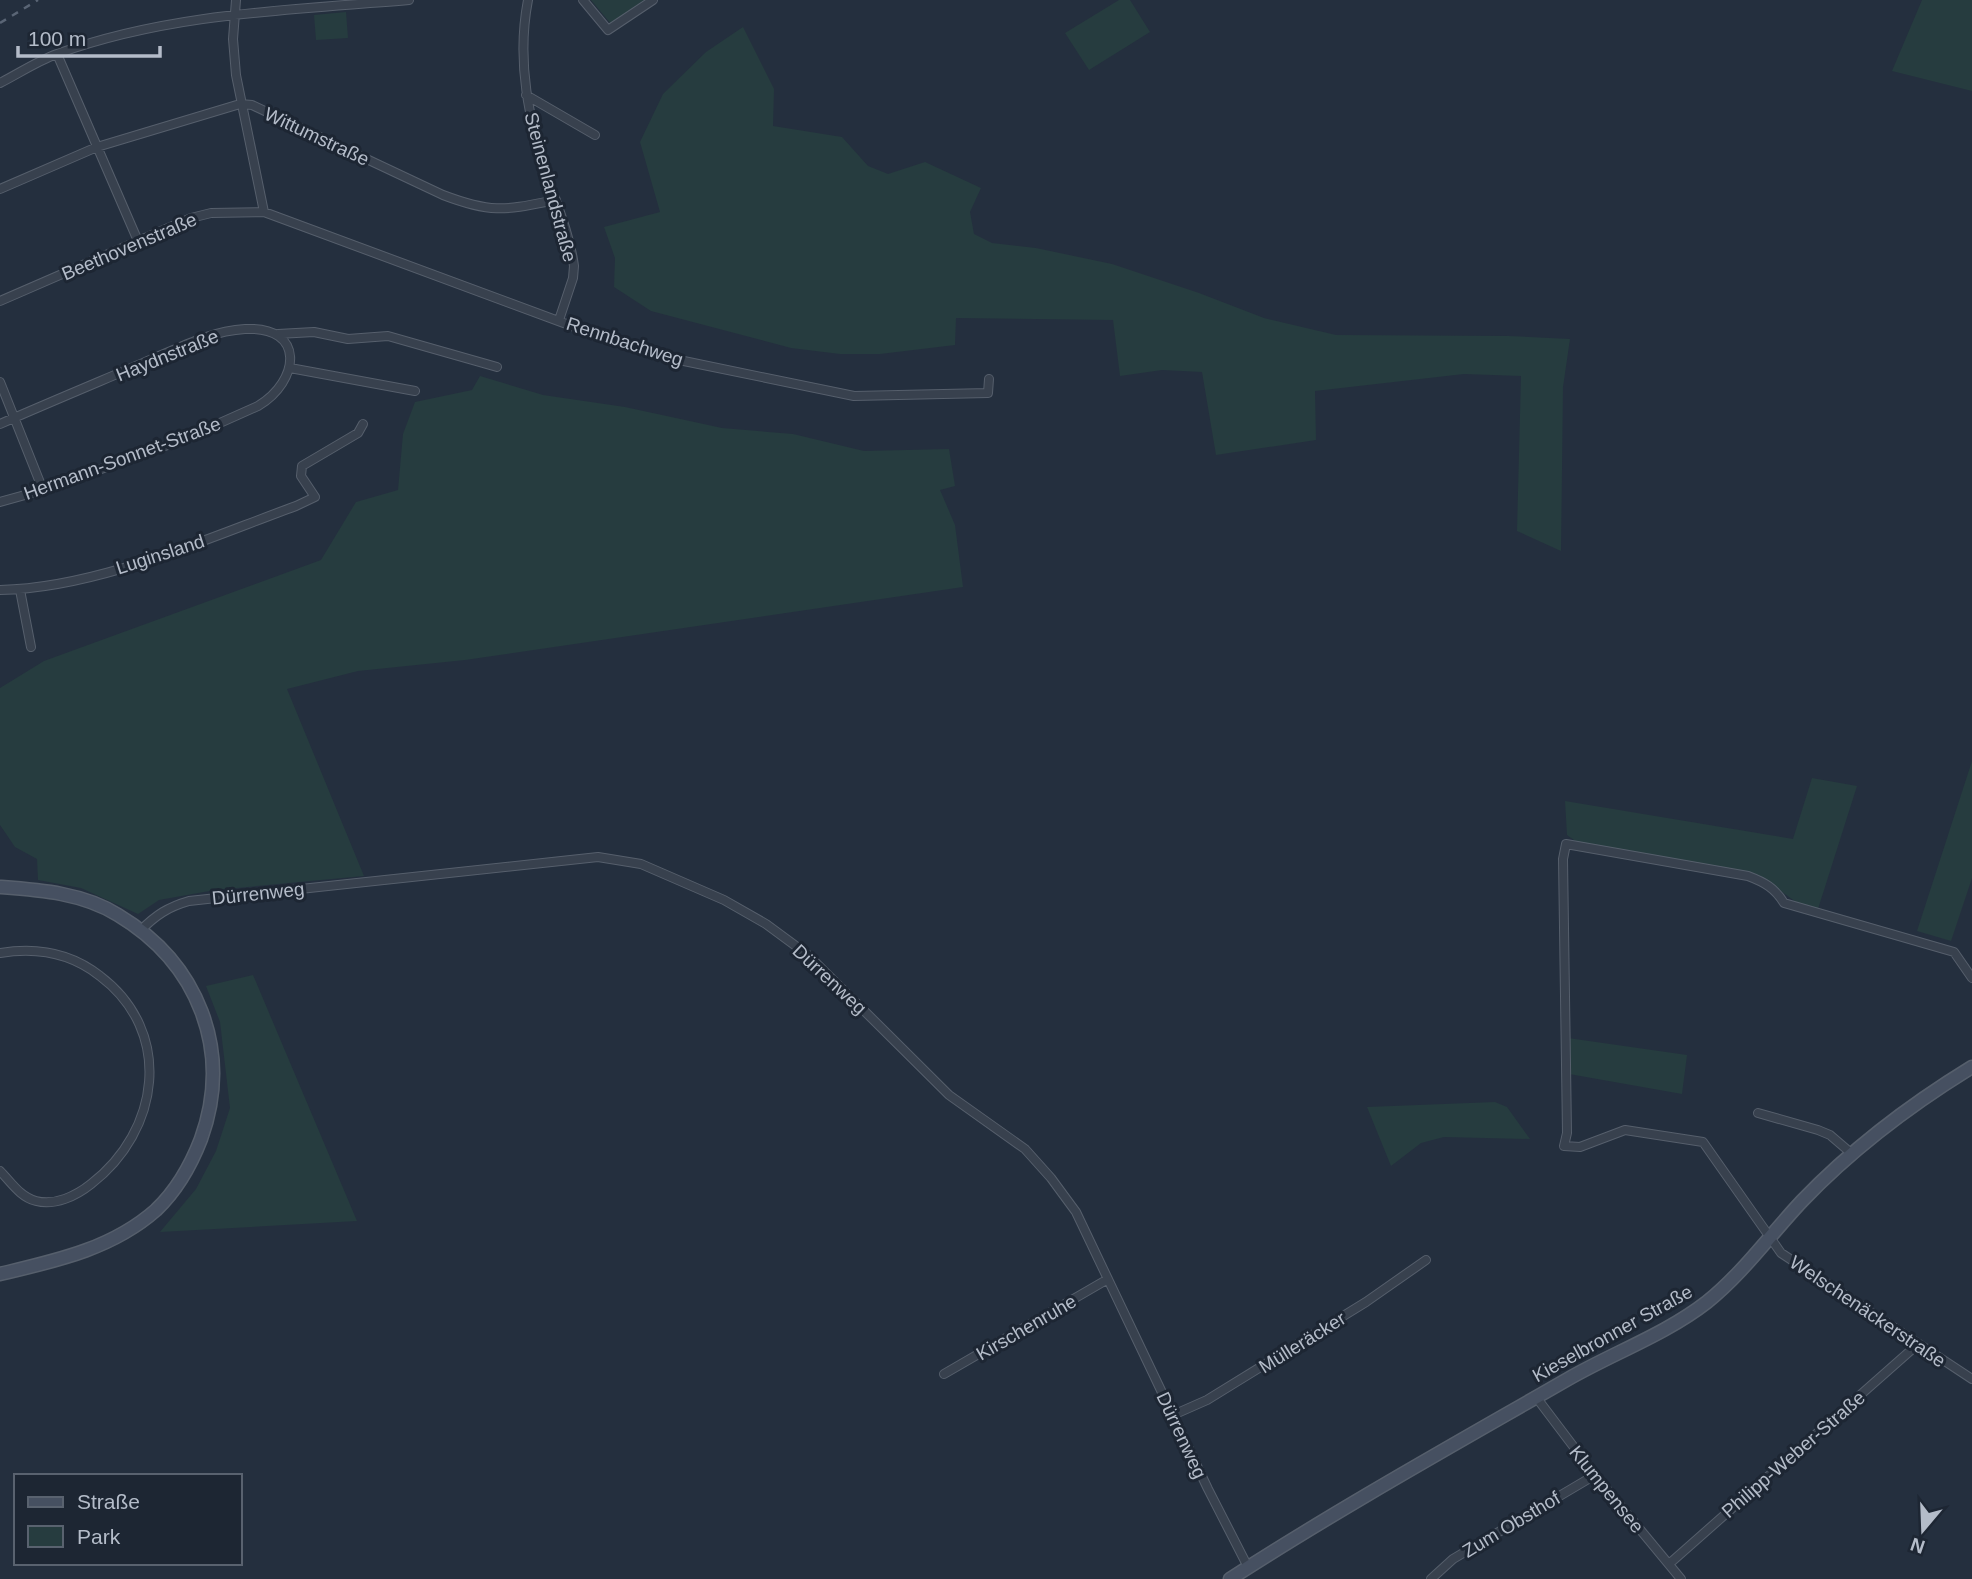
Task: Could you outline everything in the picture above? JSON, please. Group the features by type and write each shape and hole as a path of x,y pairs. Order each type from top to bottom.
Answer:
{"street":[{"path":"236,0 237,15 233,39 240,104 264,212"},
{"path":"0,83 57,54 130,34 237,15 409,0"},
{"name":"Steinenlandstraße","path":"528,0 522,53 526,94 531,122 574,266 573,278 559,320"},
{"path":"583,0 608,30 653,0"},
{"path":"57,54 138,241"},
{"name":"Steinenlandstraße","path":"526,94 595,135"},
{"name":"Wittumstraße","path":"0,189 97,147 240,104 252,105 469,205 506,210 556,200"},
{"name":"Beethovenstraße","path":"0,301 201,215 264,212"},
{"name":"Rennbachweg","path":"264,212 559,320 679,360 854,396 988,393 989,379"},
{"name":"Haydnstraße","path":"0,424 223,332 264,329 278,334 314,331 348,339 387,336 497,367"},
{"path":"278,334 288,345 290,368 415,391"},
{"name":"Hermann-Sonnet-Straße","path":"0,502 43,490 184,439 243,413 266,402 290,368"},
{"path":"0,382 43,490"},
{"name":"Luginsland","path":"0,590 20,590 76,580 145,561 316,497 301,476 302,466 358,433 363,424"},
{"path":"20,590 31,647"},
{"name":"Welschenäckerstraße","path":"1972,978 1954,952 1784,903 1768,885 1748,876 1566,844 1563,859 1567,1133 1564,1146 1580,1147 1625,1130 1703,1142 1781,1253 1972,1379"},
{"name":"Dürrenweg","path":"141,930 157,914 171,906 189,901 598,857 641,864 724,900 766,924 808,956 949,1095 1017,1143 1051,1178 1076,1212 1248,1567"},
{"path":"0,887 66,895 117,914 141,930 179,968 202,1007 213,1056 211,1106 196,1153 173,1191 157,1209 115,1238 86,1251 0,1274"},
{"path":"0,953 37,951 58,954 77,961 110,983 135,1012 147,1049 149,1070 145,1104 133,1138 107,1172 86,1188 57,1201 37,1201 20,1193 0,1171"},
{"name":"Kieselbronner Straße","path":"1230,1579 1536,1397 1681,1319 1706,1302 1851,1153 1911,1107 1972,1068"},
{"path":"1758,1113 1830,1135 1851,1153"},
{"name":"Mülleräcker","path":"1173,1415 1228,1388 1366,1302 1426,1260"},
{"name":"Kirschenruhe","path":"944,1374 1108,1279"},
{"name":"Philipp-Weber-Straße","path":"1668,1564 1918,1344"},
{"name":"Klumpensee","path":"1536,1397 1595,1475 1681,1579"},
{"name":"Zum Obsthof","path":"1431,1579 1453,1559 1595,1475"}],"green space":[{"path":"591,0 644,0 611,24"},
{"path":"1119,0 1130,0 1150,32 1089,70 1065,33"},
{"path":"1922,0 1972,0 1972,91 1892,71"},
{"path":"346,12 348,38 316,40 314,15"},
{"path":"743,27 774,89 773,126 842,137 868,166 888,174 925,162 981,188 970,212 974,234 992,243 1036,248 1112,264 1264,318 1336,335 1570,339 1563,387 1561,551 1517,531 1521,376 1464,374 1315,391 1316,440 1216,455 1202,372 1162,370 1120,376 1113,320 956,318 955,345 880,354 840,354 791,348 651,311 614,287 615,258 604,227 660,212 640,142 663,94 706,52"},
{"path":"480,376 543,395 625,407 722,428 793,434 864,451 949,449 955,486 940,490 955,525 963,587 465,660 358,671 287,689 364,876 215,890 159,900 138,914 81,888 38,880 37,859 15,847 0,825 0,688 44,661 321,560 356,502 398,490 403,434 415,402 472,390"},
{"path":"1972,761 1972,878 1951,941 1917,931"},
{"path":"1812,778 1857,786 1818,909 1796,902 1771,884 1581,845 1567,835 1565,801 1793,839"},
{"path":"253,975 357,1221 160,1232 196,1189 216,1151 230,1108 220,1022 206,986"},
{"path":"1568,1038 1687,1055 1682,1094 1569,1074"},
{"path":"1495,1102 1507,1107 1530,1139 1444,1137 1421,1143 1391,1166 1367,1107"}],"railway":[{"path":"0,23 38,0"}]}
